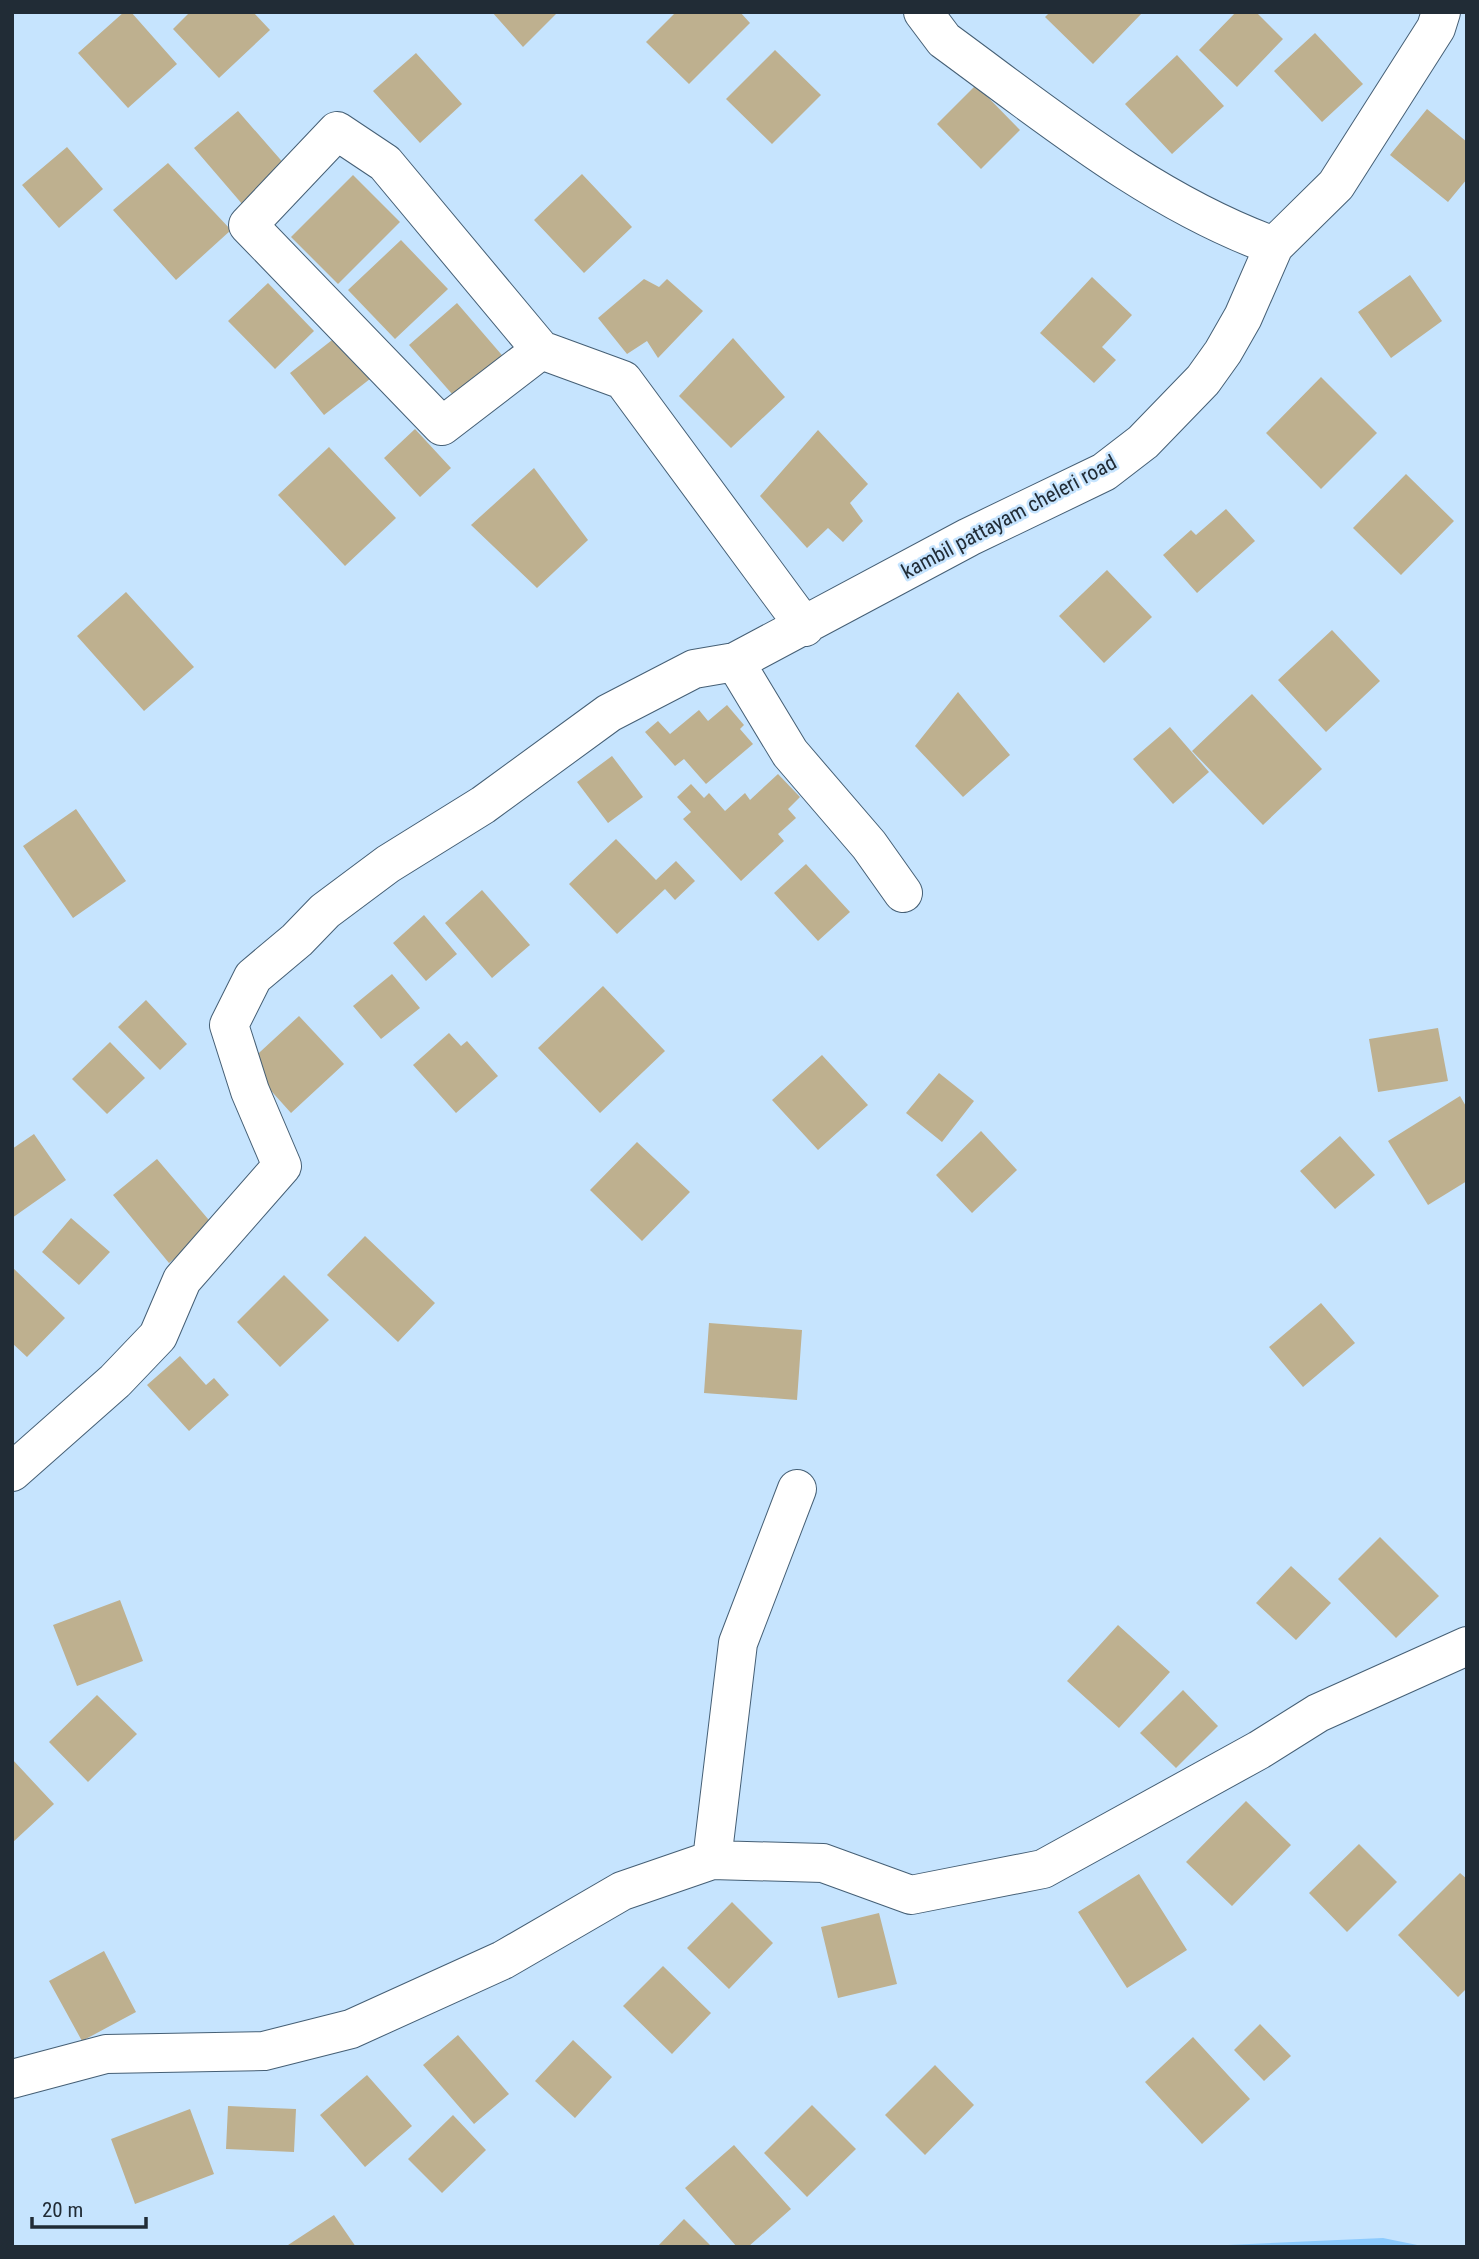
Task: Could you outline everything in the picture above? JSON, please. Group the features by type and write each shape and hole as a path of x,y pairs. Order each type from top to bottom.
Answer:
{"street":[{"path":"923,12 944,40 1123,169 1225,229 1273,246 1336,184 1436,28 1441,12"},
{"path":"541,350 440,435 248,225 337,131 385,163 541,350 623,380 805,626"},
{"name":"kambil pattayam cheleri road","path":"735,662 1104,471 1143,442 1196,388 1223,352 1243,317 1273,246"},
{"path":"12,1472 115,1381 158,1336 182,1280 282,1166 250,1091 229,1025 253,977 297,940 325,911 387,864 483,805 609,713 694,668 735,662 790,753 869,845 903,893"},
{"path":"712,1860 738,1643 797,1489"},
{"path":"12,2079 106,2054 264,2051 351,2029 503,1960 622,1891 712,1860 823,1863 911,1895 1043,1869 1259,1750 1318,1713 1467,1646"}],"shaded area":[{"path":"1383,2238 1427,2247 1220,2247 1228,2245"}],"building":[{"path":"124,12 131,12 177,64 128,108 78,53"},
{"path":"190,12 253,12 270,30 219,78 173,29"},
{"path":"492,12 558,12 523,47"},
{"path":"676,12 740,12 750,23 689,84 646,42"},
{"path":"1050,12 1143,12 1093,64 1045,17"},
{"path":"1236,12 1256,12 1283,39 1237,87 1199,50"},
{"path":"1315,33 1363,84 1322,122 1274,71"},
{"path":"775,50 821,95 772,144 726,99"},
{"path":"416,53 462,104 420,143 373,91"},
{"path":"1177,55 1224,106 1172,154 1125,104"},
{"path":"976,85 1020,130 981,169 937,124"},
{"path":"1427,109 1467,142 1467,179 1448,202 1390,155"},
{"path":"238,111 286,166 243,205 194,148"},
{"path":"67,147 103,189 59,228 22,185"},
{"path":"168,163 231,230 176,280 113,210"},
{"path":"582,174 632,227 584,273 534,220"},
{"path":"353,175 400,222 338,284 291,237"},
{"path":"401,240 448,289 395,339 348,290"},
{"path":"1410,275 1442,321 1391,358 1358,312"},
{"path":"1092,277 1132,315 1102,347 1116,360 1094,383 1040,333"},
{"path":"644,279 659,287 667,279 703,311 658,358 647,341 627,354 598,318"},
{"path":"268,283 314,331 275,369 228,321"},
{"path":"457,303 507,361 460,403 409,345"},
{"path":"341,333 375,375 324,415 290,373"},
{"path":"733,338 785,397 731,448 679,396"},
{"path":"1321,377 1377,433 1321,489 1266,433"},
{"path":"415,429 451,468 420,497 384,458"},
{"path":"818,430 868,484 850,503 863,521 843,542 828,528 807,548 760,496"},
{"path":"329,447 396,518 345,566 278,495"},
{"path":"534,468 588,540 537,588 471,525"},
{"path":"1406,474 1454,521 1401,575 1353,528"},
{"path":"1226,509 1255,541 1197,593 1163,555 1191,530 1196,535"},
{"path":"1107,570 1152,617 1104,663 1059,616"},
{"path":"126,592 194,667 144,711 77,636"},
{"path":"1332,630 1380,681 1326,732 1278,680"},
{"path":"958,692 1010,755 963,797 915,746"},
{"path":"1252,694 1322,769 1263,825 1192,751"},
{"path":"727,705 744,725 740,729 753,744 706,784 684,759 675,766 645,732 658,721 670,734 699,710 708,721"},
{"path":"1170,727 1209,772 1173,804 1133,759"},
{"path":"612,756 643,797 608,823 577,782"},
{"path":"778,774 800,797 788,809 796,818 778,834 784,841 741,881 683,819 691,812 677,797 691,784 704,798 709,793 725,811 745,793 750,800"},
{"path":"76,809 126,881 73,918 23,846"},
{"path":"616,839 656,880 676,861 695,881 675,900 665,889 617,934 569,884"},
{"path":"806,864 850,912 818,941 774,893"},
{"path":"482,890 530,945 492,978 445,923"},
{"path":"424,915 457,954 426,981 393,943"},
{"path":"392,974 420,1008 381,1039 353,1006"},
{"path":"603,986 665,1051 600,1113 538,1048"},
{"path":"146,1000 187,1044 160,1070 118,1027"},
{"path":"299,1016 344,1064 291,1113 247,1064"},
{"path":"1438,1028 1448,1081 1378,1092 1369,1039"},
{"path":"449,1033 461,1046 467,1041 498,1076 456,1113 413,1065"},
{"path":"110,1042 145,1078 107,1114 72,1079"},
{"path":"822,1055 868,1105 818,1150 772,1100"},
{"path":"939,1073 974,1101 942,1142 906,1113"},
{"path":"1460,1096 1467,1108 1467,1181 1428,1205 1388,1141"},
{"path":"981,1131 1017,1170 972,1213 936,1175"},
{"path":"34,1134 66,1180 12,1218 12,1149"},
{"path":"1340,1136 1375,1175 1335,1209 1300,1171"},
{"path":"637,1142 690,1192 642,1241 590,1190"},
{"path":"157,1159 214,1226 169,1263 113,1195"},
{"path":"71,1218 110,1252 79,1285 42,1252"},
{"path":"365,1236 435,1303 398,1342 327,1275"},
{"path":"12,1267 65,1318 27,1357 12,1343"},
{"path":"284,1275 329,1320 280,1367 237,1322"},
{"path":"1321,1303 1355,1343 1303,1387 1269,1347"},
{"path":"709,1323 802,1330 797,1400 704,1393"},
{"path":"180,1356 206,1385 214,1378 229,1395 189,1431 147,1385"},
{"path":"1380,1537 1439,1596 1396,1638 1338,1579"},
{"path":"1291,1566 1331,1603 1296,1640 1256,1603"},
{"path":"120,1600 143,1661 77,1686 53,1625"},
{"path":"1118,1625 1170,1672 1119,1728 1067,1681"},
{"path":"1183,1690 1218,1726 1176,1768 1140,1733"},
{"path":"97,1695 137,1734 88,1782 49,1742"},
{"path":"12,1759 54,1804 12,1843"},
{"path":"1246,1801 1291,1845 1232,1906 1186,1862"},
{"path":"1359,1844 1397,1882 1347,1932 1309,1893"},
{"path":"1460,1873 1467,1879 1467,1988 1458,1997 1398,1935"},
{"path":"1139,1874 1187,1950 1127,1988 1078,1912"},
{"path":"732,1902 773,1943 729,1989 687,1948"},
{"path":"879,1913 897,1984 838,1998 821,1927"},
{"path":"104,1951 136,2012 82,2041 49,1981"},
{"path":"663,1966 711,2013 672,2054 623,2006"},
{"path":"1260,2024 1291,2056 1264,2081 1234,2050"},
{"path":"458,2035 509,2094 474,2124 423,2065"},
{"path":"1193,2037 1250,2099 1202,2144 1145,2082"},
{"path":"573,2040 612,2077 575,2118 535,2081"},
{"path":"935,2065 974,2105 925,2155 885,2115"},
{"path":"367,2075 412,2126 365,2167 320,2115"},
{"path":"812,2105 856,2149 807,2197 764,2153"},
{"path":"228,2106 296,2109 294,2152 226,2149"},
{"path":"190,2109 214,2174 135,2204 111,2139"},
{"path":"453,2115 486,2150 442,2193 408,2159"},
{"path":"734,2145 791,2209 748,2247 737,2247 685,2188"},
{"path":"334,2215 356,2247 285,2247"},
{"path":"684,2219 712,2247 657,2247"}]}
